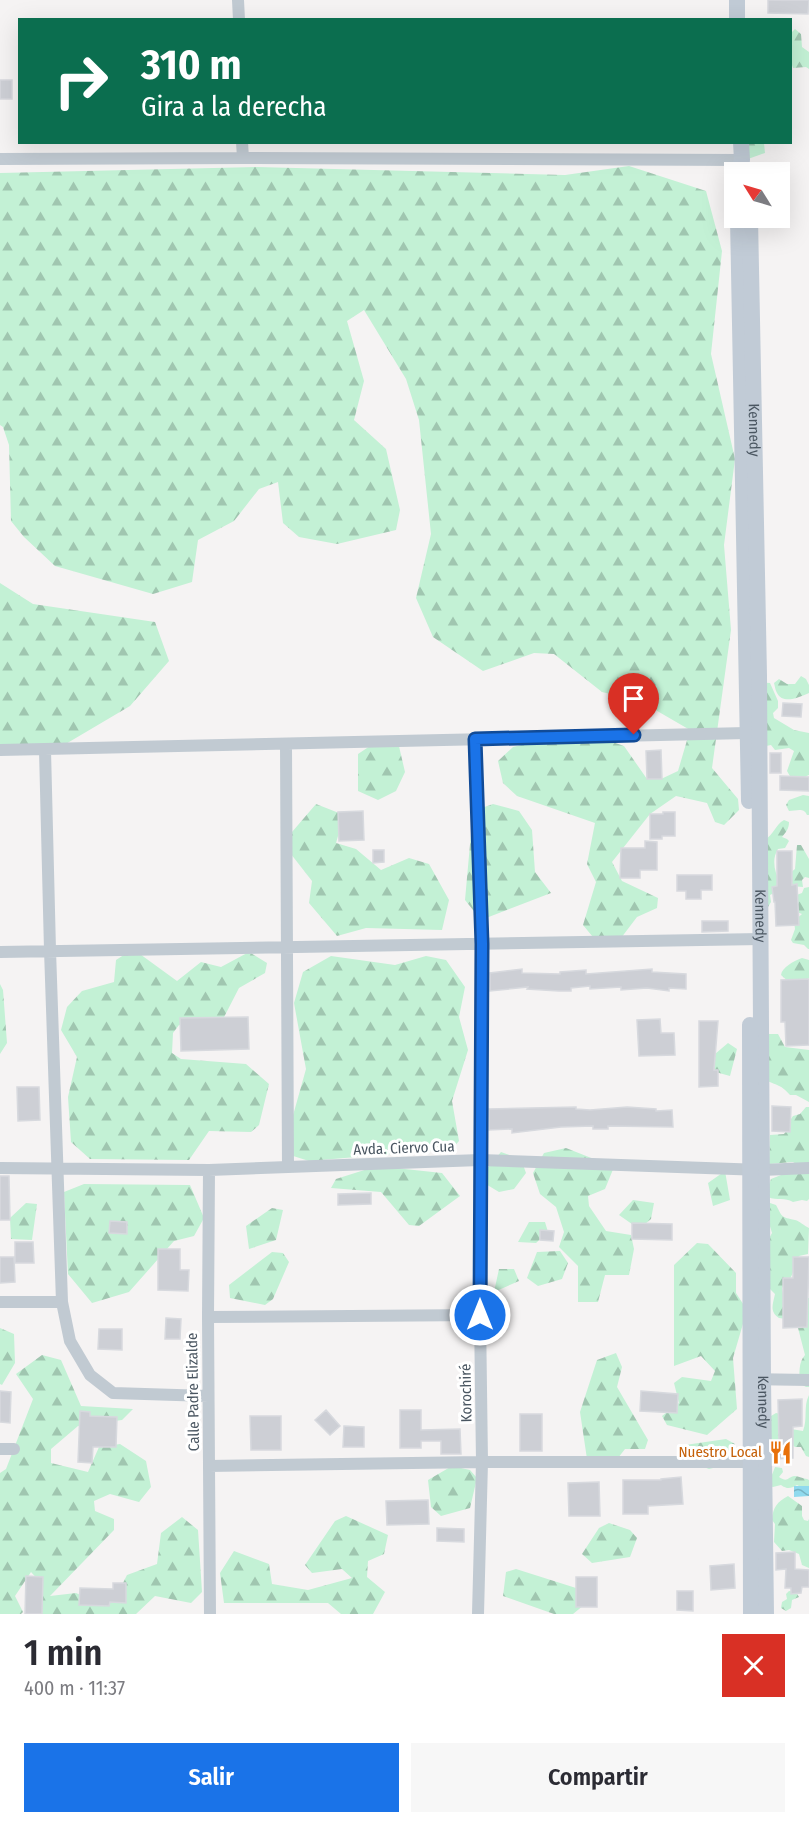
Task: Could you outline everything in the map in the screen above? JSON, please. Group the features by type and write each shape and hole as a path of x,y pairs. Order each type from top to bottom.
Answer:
{"main road":[{"path":"737,0 737,18"},
{"path":"741,144 742,162"},
{"name":"Kennedy","path":"738,228 747,733 755,939"},
{"name":"Kennedy","path":"750,228 759,664 755,939 756,1379 757,1462 766,1614"},
{"name":"Kennedy","path":"751,1614 757,1462"}],"street":[{"path":"238,0 239,18"},
{"path":"242,144 243,158"},
{"path":"0,159 243,158 724,168"},
{"path":"0,750 747,733"},
{"name":"Korochiré","path":"475,739 482,944 480,1160 482,1462 478,1614"},
{"path":"286,744 288,1167"},
{"path":"45,750 62,1302 70,1341 90,1375 113,1393 208,1396"},
{"path":"0,952 755,939"},
{"name":"Avda. Ciervo Cua","path":"0,1168 209,1170 480,1160 756,1169 809,1168"},
{"name":"Calle Padre Elizalde","path":"209,1170 210,1614"},
{"path":"0,1302 62,1302"},
{"path":"208,1317 480,1315"},
{"path":"756,1379 809,1380"},
{"path":"0,1449 14,1449"},
{"path":"209,1466 482,1462 757,1462"}],"green space":[{"path":"795,29 801,34 802,47 809,52 809,69 806,67 793,68 792,32"},
{"path":"747,144 764,144 765,153 748,159"},
{"path":"629,166 706,191 722,251 711,354 735,459 724,545 731,630 712,768 738,799 739,810 724,825 715,822 707,803 676,796 650,814 612,862 622,881 658,898 657,908 637,917 618,942 597,942 583,925 596,882 587,864 595,823 517,796 503,783 498,761 513,747 534,742 604,739 624,746 647,779 661,779 678,771 690,730 640,701 602,692 554,654 534,653 483,671 433,637 416,598 431,534 419,420 406,379 364,310 347,321 364,381 354,420 386,449 400,510 396,530 337,544 299,537 283,523 278,482 259,489 234,521 198,540 192,582 153,594 55,566 24,537 11,521 9,445 3,427 0,425 0,173 257,167 565,175"},
{"path":"0,583 33,604 155,622 169,661 130,706 64,745 0,753"},
{"path":"801,676 809,685 809,693 792,699 780,697 774,683 779,679 787,684 795,684"},
{"path":"757,682 770,683 778,701 778,708 773,713 774,718 794,730 809,733 809,775 800,779 791,778 787,771 794,751 789,748 775,750 771,745 766,746"},
{"path":"376,742 398,742 405,772 396,791 378,800 358,791 358,754"},
{"path":"803,795 809,796 809,815 802,810 789,811 786,805 789,800"},
{"path":"316,804 344,815 336,843 356,849 381,870 409,858 429,864 449,900 442,930 366,928 337,936 309,903 312,881 287,849 286,839"},
{"path":"493,804 519,811 532,830 535,872 551,893 481,920 465,900 473,811"},
{"path":"784,820 789,824 782,837 789,841 785,848 778,849 776,853 774,866 780,884 776,892 770,895 771,902 768,907 764,840"},
{"path":"797,845 801,845 809,859 809,878 805,877 802,880 803,887 791,886 790,873 795,869"},
{"path":"809,887 808,949 791,940 795,929 794,921 802,914 794,911 791,897 802,893 804,888"},
{"path":"133,949 177,981 201,962 221,967 249,952 267,963 265,973 239,988 221,1023 179,1025 173,1033 172,1053 181,1059 246,1064 269,1084 259,1125 251,1132 209,1131 189,1160 90,1159 71,1142 68,1097 77,1057 61,1030 67,1007 82,991 114,982 116,960"},
{"path":"331,956 395,965 426,956 446,960 465,987 459,1017 468,1050 452,1101 459,1141 452,1149 309,1161 290,1155 285,1144 306,1069 294,1003 303,972"},
{"path":"802,958 809,960 809,978 801,984 790,983 781,975 782,972"},
{"path":"0,984 3,990 7,1043 0,1054"},
{"path":"769,1034 778,1034 785,1047 809,1050 809,1102 796,1095 790,1095 780,1086 762,1078"},
{"path":"728,1043 737,1049 730,1076 712,1071 715,1054"},
{"path":"806,1107 809,1107 809,1199 793,1202 768,1197 767,1190 771,1179 801,1167 793,1162 769,1164 770,1135 784,1134 793,1116 800,1114"},
{"path":"566,1148 614,1167 605,1189 588,1196 589,1206 606,1231 631,1235 634,1249 629,1275 605,1275 598,1302 578,1302 578,1266 559,1247 564,1232 556,1207 540,1194 533,1173 544,1153"},
{"path":"501,1152 521,1159 526,1173 514,1189 499,1192 484,1183 483,1173"},
{"path":"377,1166 442,1173 460,1196 419,1226 409,1225 381,1192 331,1188 336,1179"},
{"path":"725,1171 730,1200 713,1206 708,1183"},
{"path":"84,1184 190,1185 204,1218 194,1236 174,1241 129,1292 92,1303 68,1274 64,1192"},
{"path":"633,1200 654,1203 651,1219 639,1229 619,1215"},
{"path":"767,1202 776,1205 783,1216 809,1228 808,1254 799,1256 791,1276 782,1288 783,1293 788,1297 786,1319 779,1318 772,1307 775,1294 769,1288 766,1244 772,1233"},
{"path":"26,1203 37,1204 32,1240 11,1239 10,1218"},
{"path":"272,1208 283,1210 276,1240 249,1249 246,1226"},
{"path":"529,1222 545,1222 548,1232 536,1243 518,1242"},
{"path":"697,1243 708,1244 736,1273 736,1293 747,1310 733,1358 737,1409 707,1435 667,1425 662,1416 679,1403 674,1383 682,1377 711,1381 715,1371 701,1356 674,1366 674,1265"},
{"path":"560,1251 568,1263 562,1279 538,1286 527,1278 537,1252"},
{"path":"272,1252 283,1253 289,1262 273,1299 265,1305 230,1298 229,1285"},
{"path":"499,1269 514,1269 519,1281 494,1292"},
{"path":"806,1298 809,1298 809,1387 799,1383 800,1364 805,1355 798,1328"},
{"path":"0,1328 14,1334 15,1363 2,1385 0,1384"},
{"path":"616,1353 622,1367 617,1387 648,1440 645,1449 625,1449 611,1467 587,1459 580,1412 597,1360"},
{"path":"42,1355 61,1360 81,1406 133,1409 122,1420 78,1426 51,1449 51,1463 88,1472 99,1447 120,1444 146,1461 151,1487 139,1502 110,1494 94,1501 95,1511 114,1519 114,1530 50,1596 76,1593 100,1604 115,1599 127,1575 157,1564 161,1533 182,1517 198,1530 202,1592 191,1603 155,1596 136,1614 42,1614 42,1584 31,1572 15,1596 23,1612 21,1614 0,1614 0,1473 6,1469 33,1399 16,1374"},
{"path":"809,1395 809,1457 801,1447 795,1447 790,1443 777,1443 769,1438 771,1416 776,1413 781,1414 791,1429 803,1431"},
{"path":"726,1439 735,1444 730,1464 709,1469 690,1462 685,1445"},
{"path":"452,1466 470,1470 477,1478 470,1508 441,1516 431,1507 428,1480"},
{"path":"775,1467 782,1468 783,1472 779,1477 782,1479 798,1476 809,1480 809,1486 803,1488 797,1485 788,1488 781,1485 773,1487 768,1485"},
{"path":"788,1496 802,1506 804,1520 809,1519 809,1568 802,1565 799,1554 789,1550 782,1551 774,1542 773,1512 778,1503"},
{"path":"346,1516 388,1535 384,1554 368,1561 367,1577 385,1592 373,1614 341,1614 328,1603 224,1603 220,1573 234,1551 269,1564 272,1584 308,1590 352,1578 342,1569 312,1573 305,1565 335,1521"},
{"path":"609,1523 630,1530 637,1538 630,1557 592,1563 582,1554 599,1528"},
{"path":"516,1569 576,1588 584,1605 573,1614 554,1614 503,1596 506,1572"},
{"path":"789,1591 796,1592 799,1597 792,1600 791,1608 786,1611 781,1608"}],"water":[{"path":"794,1486 809,1486 809,1496 794,1497"}],"building":[{"path":"768,0 809,0 808,14 768,13"},
{"path":"0,80 12,80 12,99 0,99"},
{"path":"783,703 802,704 801,717 782,716"},
{"path":"661,750 662,779 647,779 646,751"},
{"path":"770,753 781,753 781,773 770,773"},
{"path":"780,776 809,777 809,791 780,790"},
{"path":"363,811 364,840 339,841 338,812"},
{"path":"663,812 675,812 675,836 650,839 650,814 663,814"},
{"path":"645,841 657,842 657,870 640,870 640,878 620,878 621,848 645,848"},
{"path":"373,850 384,850 384,862 373,863"},
{"path":"777,851 792,851 792,885 797,884 799,925 776,926 772,887 777,886"},
{"path":"677,875 712,875 712,890 701,890 701,899 686,899 686,891 677,891"},
{"path":"702,921 728,921 728,931 702,932"},
{"path":"522,969 522,973 560,974 560,972 586,970 586,974 652,969 652,972 686,974 686,989 621,990 621,987 590,989 590,986 571,988 571,991 527,989 528,987 490,991 490,973"},
{"path":"809,979 809,1045 786,1046 785,1022 781,1022 781,980"},
{"path":"248,1017 249,1049 181,1051 180,1018"},
{"path":"660,1019 661,1033 674,1033 675,1055 639,1056 637,1020"},
{"path":"699,1021 718,1021 714,1070 718,1070 718,1086 699,1087"},
{"path":"17,1087 39,1087 40,1120 18,1121"},
{"path":"772,1106 791,1107 790,1132 772,1131"},
{"path":"576,1107 576,1109 590,1110 627,1107 656,1109 656,1111 672,1110 673,1127 608,1126 608,1129 593,1129 593,1126 561,1127 512,1133 512,1129 489,1130 489,1109"},
{"path":"0,1176 9,1176 10,1220 0,1220"},
{"path":"371,1193 371,1204 338,1205 338,1194"},
{"path":"110,1221 127,1222 127,1234 109,1233"},
{"path":"632,1223 672,1224 672,1240 632,1239"},
{"path":"540,1230 554,1231 553,1241 540,1240"},
{"path":"15,1242 33,1242 34,1263 15,1263"},
{"path":"158,1249 180,1249 180,1270 189,1270 188,1291 158,1290"},
{"path":"0,1257 14,1257 15,1282 0,1283"},
{"path":"793,1257 809,1257 807,1327 783,1328 783,1278 793,1278"},
{"path":"166,1318 181,1319 180,1339 165,1339"},
{"path":"99,1329 122,1329 122,1350 98,1349"},
{"path":"0,1391 11,1392 10,1423 0,1422"},
{"path":"641,1391 678,1394 677,1413 640,1411"},
{"path":"802,1399 802,1426 793,1427 793,1458 775,1459 774,1441 779,1441 778,1400"},
{"path":"326,1410 340,1426 330,1435 315,1420"},
{"path":"400,1410 421,1410 421,1430 460,1429 461,1454 441,1454 441,1441 421,1441 421,1448 400,1448"},
{"path":"80,1411 90,1412 90,1416 117,1417 116,1447 93,1447 92,1463 78,1462"},
{"path":"520,1414 542,1414 542,1451 520,1451"},
{"path":"250,1416 281,1416 281,1450 251,1450"},
{"path":"344,1426 364,1427 364,1447 343,1447"},
{"path":"681,1477 683,1504 648,1506 648,1514 623,1514 623,1480 661,1480"},
{"path":"599,1482 600,1516 569,1516 568,1483"},
{"path":"428,1500 429,1524 387,1525 386,1501"},
{"path":"437,1528 464,1529 464,1542 437,1541"},
{"path":"795,1552 795,1569 809,1570 809,1587 802,1587 801,1593 791,1594 791,1588 785,1588 786,1569 776,1570 776,1553"},
{"path":"734,1564 735,1588 711,1590 710,1566"},
{"path":"26,1576 43,1577 42,1614 25,1614"},
{"path":"576,1577 597,1577 597,1607 576,1607"},
{"path":"113,1583 126,1583 126,1603 110,1602 109,1606 79,1605 80,1588 113,1589"},
{"path":"677,1591 693,1591 693,1611 677,1610"}],"place":[{"name":"Nuestro Local","path":"780,1452"}],"route":[{"path":"480,1315 482,944 475,739 634,735"}]}
